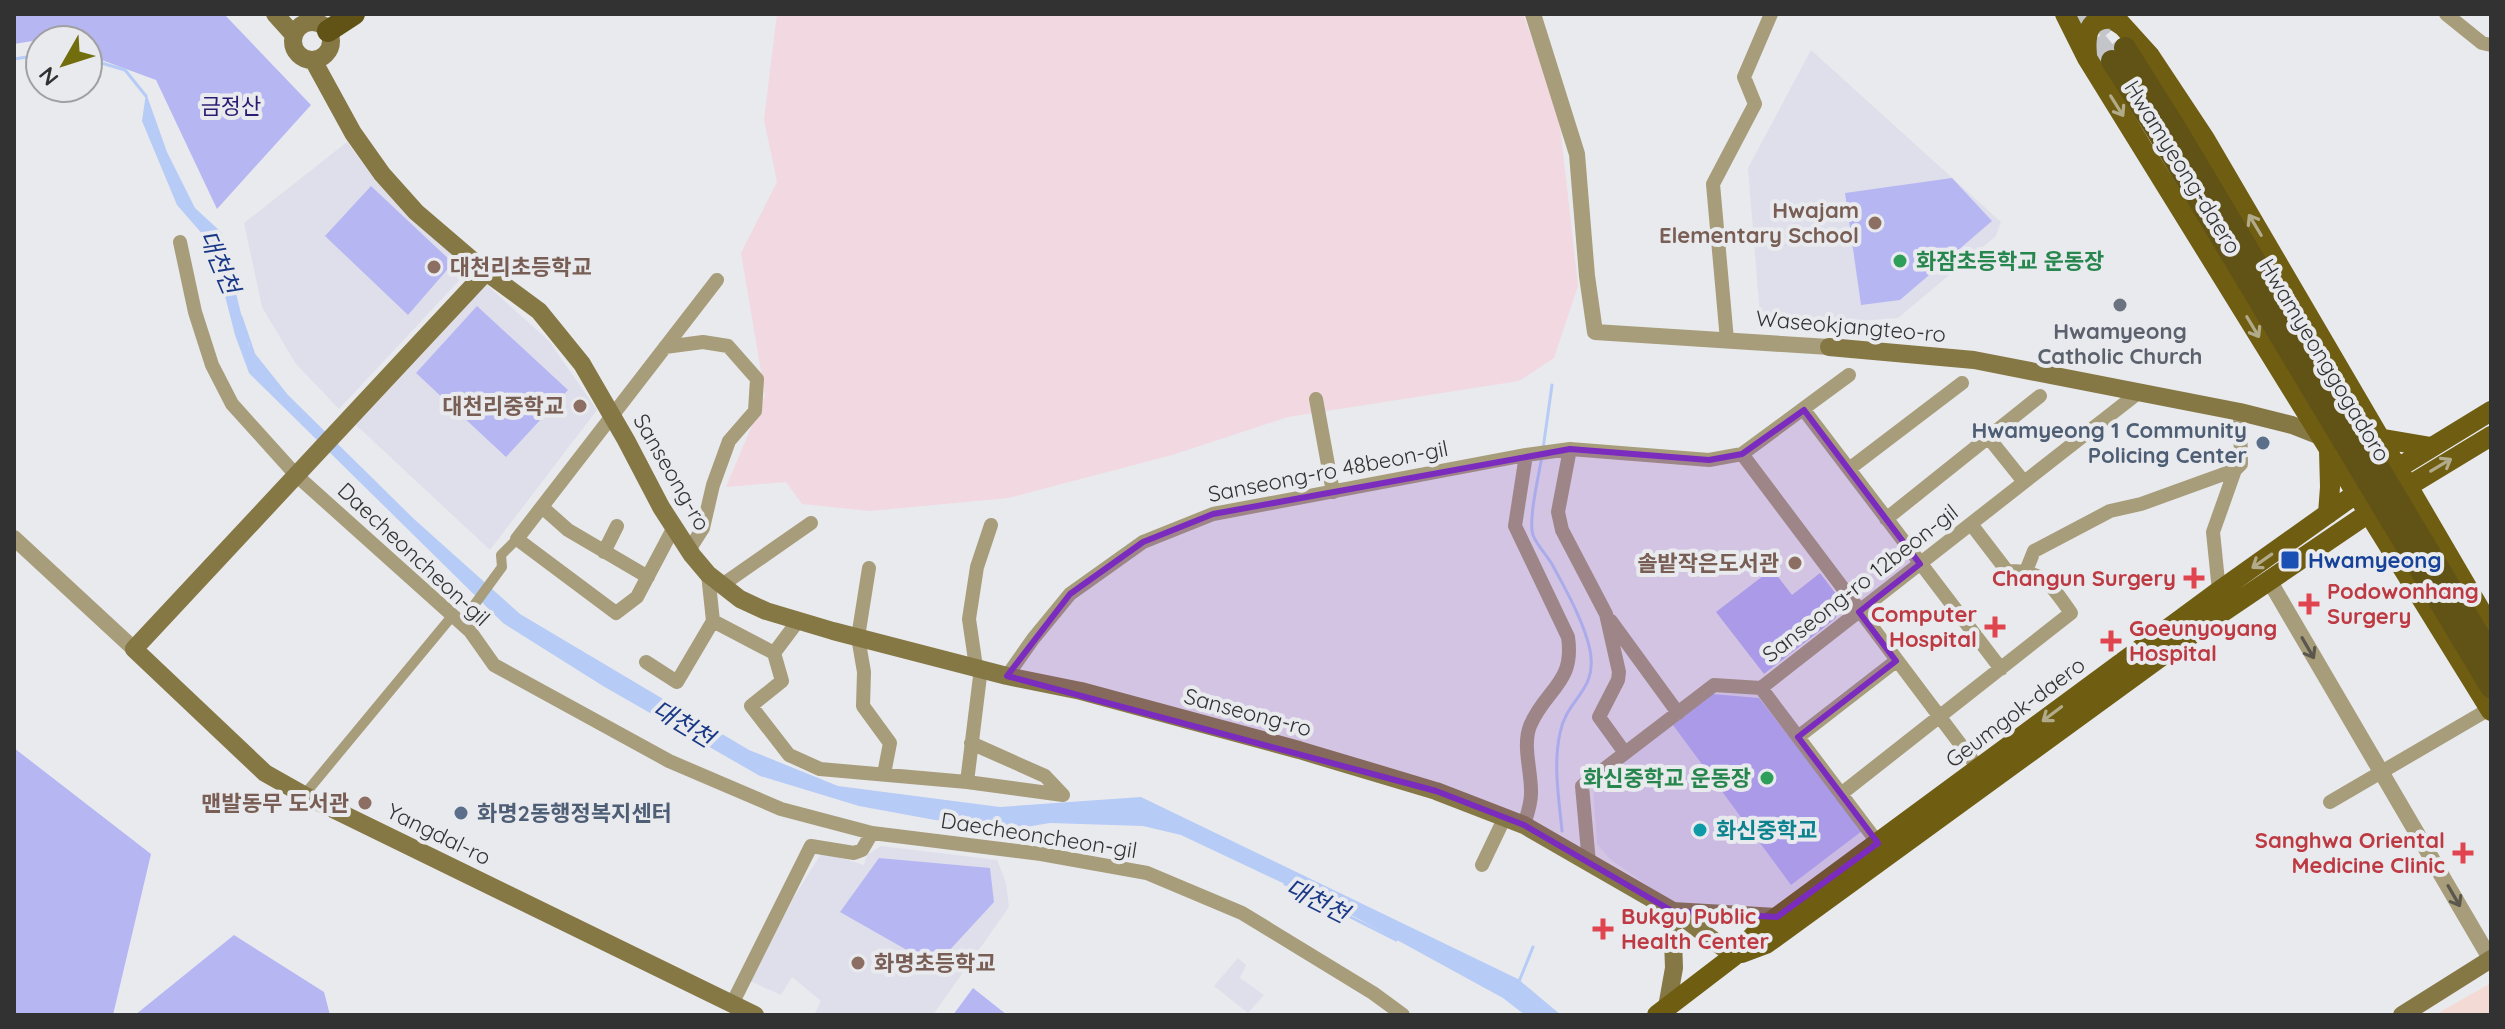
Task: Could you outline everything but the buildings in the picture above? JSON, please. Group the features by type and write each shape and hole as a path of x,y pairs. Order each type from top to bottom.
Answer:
{"highway":[{"path":"328,31 354,14"},
{"name":"Hwamyeonggogadoro","path":"2122,46 2167,132 2491,656"},
{"name":"Hwamyeonggogadoro","path":"2167,132 2491,704"}],"main road":[{"path":"275,14 293,34 295,52 300,56 319,59 329,50 331,37 324,26 312,21 301,25 293,34"},
{"name":"Hwamyeong-daero","path":"2065,14 2087,58 2324,442 2491,704"},
{"name":"Hwamyeong-daero","path":"2112,14 2122,46 2150,56 2205,139 2378,438 2391,471 2407,487 2491,628"},
{"path":"2087,58 2085,37 2096,22 2112,19 2122,46"},
{"name":"Sanseong-ro","path":"313,60 353,133 382,174 416,212 486,272 539,311 582,364 689,550 715,580 740,599 798,621 1007,676 1081,691 1436,791 1524,825 1672,911 1734,956"},
{"path":"2152,107 2205,139"},
{"path":"2152,107 2161,175"},
{"path":"134,649 486,272"},
{"name":"Waseokjangteo-ro","path":"1829,347 1974,360 2240,412 2324,442 2391,471"},
{"name":"Geumgok-daero","path":"1662,1011 1734,956 1758,931 2219,591 2357,493 2491,411"},
{"name":"Geumgok-daero","path":"1734,956 1766,944 2269,580 2407,487 2491,436"},
{"path":"2378,438 2431,447"},
{"path":"2324,442 2330,487 2328,514"},
{"name":"Yangdal-ro","path":"134,649 265,773 304,795 755,1015"},
{"path":"1662,1011 1674,968 1672,911 1777,917"},
{"path":"2402,1015 2491,959"}],"street":[{"name":"Waseokjangteo-ro","path":"1533,14 1577,154 1595,332 1829,347"},
{"path":"1727,340 1713,184 1755,104 1744,77 1771,14"},
{"path":"2446,14 2482,43 2491,45"},
{"name":"Daecheoncheon-gil","path":"180,242 195,312 212,365 232,404 300,471 460,617 494,665 669,761 781,809 872,833 1041,854 1147,873 1242,913 1384,1010 1403,1015"},
{"name":"Sanseong-ro","path":"517,539 717,280"},
{"path":"665,347 703,342 728,346 757,379 755,411 729,441 713,485 703,528 689,550"},
{"path":"1849,375 1742,454 1979,769"},
{"path":"1849,469 1962,383"},
{"name":"Sanseong-ro 12beon-gil","path":"1589,863 1582,786 1714,685 1761,688 2138,393"},
{"path":"1886,519 2040,396"},
{"path":"1316,399 1333,492"},
{"path":"1804,410 2001,669"},
{"path":"2026,571 2034,551 2110,511 2141,504 2235,470 2241,464 2240,412"},
{"path":"1988,437 2024,482"},
{"path":"1570,449 1558,512 1562,530 1606,614 1678,713"},
{"name":"Sanseong-ro 48beon-gil","path":"1007,676 1070,594 1143,542 1213,514 1570,449 1709,460 1742,454"},
{"path":"1524,825 1532,797 1527,740 1530,726 1562,679 1569,666 1570,652 1568,637 1515,526 1526,455"},
{"path":"2219,591 2213,532 2235,470"},
{"path":"542,507 568,530 648,577"},
{"path":"646,662 677,682 713,621 715,580 811,523"},
{"path":"1841,794 2071,613 2048,581 2026,571 2007,571 1971,524"},
{"path":"967,782 978,668 969,619 977,567 991,525"},
{"path":"604,552 617,526"},
{"path":"304,795 502,567 501,555 517,539 616,613 637,597 674,527"},
{"name":"Yangdal-ro","path":"14,538 134,649"},
{"path":"869,568 858,637 864,672 863,706 890,743 884,774"},
{"path":"2269,580 2491,959"},
{"path":"1606,614 1619,672 1599,717 1625,753"},
{"path":"713,621 774,653 782,681 751,706 789,755 820,769 967,782 1063,795 1045,776 971,743"},
{"path":"774,653 798,621"},
{"path":"1798,737 1896,661"},
{"path":"1761,688 1878,843"},
{"path":"2330,802 2491,704"},
{"path":"1482,865 1504,819"},
{"path":"732,1004 821,821"},
{"path":"811,846 854,853 862,850 872,833"}],"highlighted area":[{"path":"1804,410 1920,564 1859,612 1896,661 1798,737 1878,843 1777,917 1672,911 1524,825 1436,791 1007,676 1070,594 1143,542 1213,514 1570,449 1709,460 1742,454"}],"shaded area":[{"path":"777,14 1523,14 1559,116 1578,286 1554,358 1519,381 1288,417 1172,455 1008,498 870,511 802,504 786,482 726,487 765,395 741,253 777,182 764,120"},
{"path":"1811,50 2001,222 1996,236 1898,318 1761,328 1748,168"},
{"name":"대천리초등학교","path":"347,142 377,183 469,270 339,409 296,364 262,307 244,223"},
{"name":"대천리중학교","path":"486,284 549,341 597,410 490,550 356,425"},
{"path":"1713,690 1758,692 1870,843 1779,908 1673,903 1610,859 1597,844 1593,785"},
{"name":"화명초등학교","path":"881,846 997,860 1006,883 1009,907 933,1015 814,1015 821,1001 792,977 781,995 750,981 794,897 822,852 864,865 867,855"},
{"path":"1238,958 1246,965 1240,978 1264,995 1248,1013 1214,986"},
{"path":"2491,983 2491,1015 2442,1015 2440,1012"}],"green space":[{"name":"금정산","path":"14,14 224,14 311,105 217,209 156,80 104,61 104,24 24,24 24,42 14,44"},
{"name":"화잠초등학교 운동장","path":"1952,178 1992,221 1900,300 1861,305 1845,193"},
{"path":"371,186 453,263 408,315 325,236"},
{"path":"477,306 568,390 506,457 416,373"},
{"path":"1772,569 1792,595 1820,573 1843,603 1835,619 1764,674 1716,612"},
{"name":"화신중학교 운동장","path":"1712,694 1759,698 1862,831 1791,885 1673,725"},
{"path":"14,748 151,854 113,1015 14,1015"},
{"path":"879,858 990,868 994,902 935,966 840,912"},
{"path":"234,935 324,992 330,1015 135,1015"},
{"path":"973,988 1007,1015 953,1015"}],"water":[{"name":"대천천","path":"146,93 167,152 195,208 221,232 249,346 288,395 414,519 520,614 749,750 838,786 1000,807 1141,797 1518,979 1561,1015 1525,1015 1503,998 1355,917 1181,835 1143,826 1050,823 1026,827 935,820 859,806 760,776 603,686 503,623 249,373 235,335 212,245 177,205 142,121"}],"waterway":[{"name":"대천천","path":"14,59 24,57"},
{"name":"대천천","path":"104,64 125,70 146,96"},
{"name":"대천천","path":"241,317 253,352"},
{"path":"1543,449 1552,385"},
{"path":"1542,456 1533,508 1533,535 1553,566 1579,618 1590,650 1591,664 1586,685 1569,711 1560,733 1557,770 1562,831"},
{"name":"대천천","path":"1285,884 1396,940"},
{"path":"1518,984 1533,947"}],"tunnel":[{"path":"2074,14 2112,61"},
{"path":"2097,14 2125,48"}],"place":[{"name":"Hwajam Elementary School","path":"1875,223"},
{"name":"화잠초등학교 운동장","path":"1900,261"},
{"name":"대천리초등학교","path":"434,267"},
{"name":"Hwamyeong Catholic Church","path":"2120,305"},
{"name":"대천리중학교","path":"580,406"},
{"name":"Hwamyeong 1 Community Policing Center","path":"2263,443"},
{"name":"Hwamyeong","path":"2290,560"},
{"name":"솔밭작은도서관","path":"1795,563"},
{"name":"Changun Surgery","path":"2194,578"},
{"name":"Podowonhang Surgery","path":"2309,604"},
{"name":"Computer Hospital","path":"1995,627"},
{"name":"Goeunyoyang Hospital","path":"2111,641"},
{"name":"화신중학교 운동장","path":"1767,778"},
{"name":"맨발동무 도서관","path":"365,803"},
{"name":"화명2동행정복지센터","path":"461,813"},
{"name":"화신중학교","path":"1700,830"},
{"name":"Sanghwa Oriental Medicine Clinic","path":"2463,853"},
{"name":"Bukgu Public Health Center","path":"1603,929"},
{"name":"화명초등학교","path":"858,963"}]}
